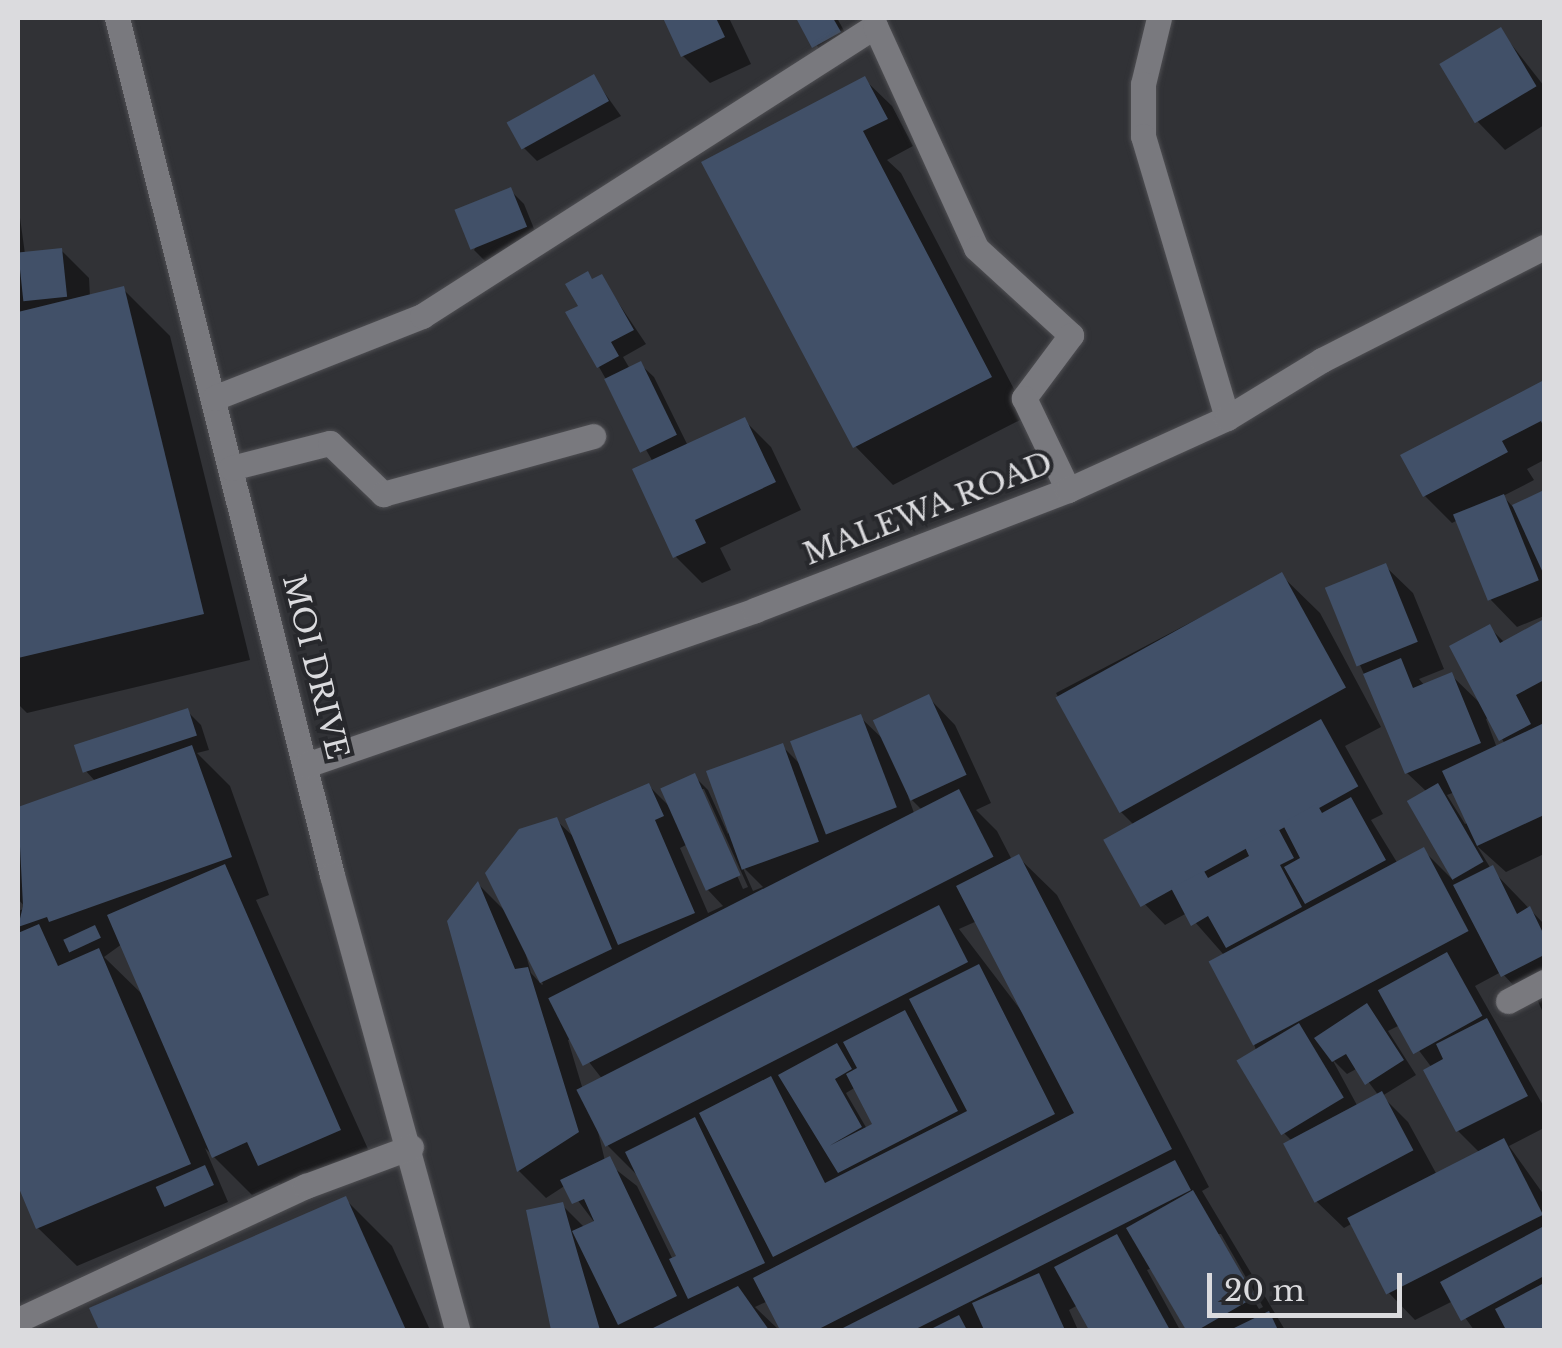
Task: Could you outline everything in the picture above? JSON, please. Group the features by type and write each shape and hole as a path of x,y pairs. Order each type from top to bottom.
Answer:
{"street":[{"name":"MOI DRIVE","path":"117,18 306,765 457,1330"},
{"path":"1160,18 1143,84 1143,136 1227,418"},
{"path":"214,398 422,316 874,26 976,248 1071,335 1024,398 1068,490"},
{"name":"MALEWA ROAD","path":"306,765 756,610 1068,490 1227,418 1322,360 1544,248"},
{"path":"231,468 330,442 383,494 593,436"},
{"path":"1508,1001 1544,982"},
{"path":"18,1320 306,1186 411,1148"}],"building":[{"path":"663,18 716,18 725,37 681,57"},
{"path":"796,18 833,18 841,32 812,48"},
{"path":"1501,27 1537,86 1475,123 1439,64"},
{"path":"594,74 609,101 522,150 507,122"},
{"path":"865,76 888,119 863,131 992,377 853,448 701,162"},
{"path":"511,187 527,227 471,250 454,210"},
{"path":"62,248 67,297 23,301 18,253"},
{"path":"588,271 592,279 602,274 634,330 611,342 619,356 597,368 565,312 578,306 565,284"},
{"path":"124,286 204,614 18,658 18,312"},
{"path":"641,361 677,435 640,453 604,379"},
{"path":"1544,380 1544,428 1541,421 1502,441 1508,452 1423,497 1400,455"},
{"path":"745,417 776,482 695,520 706,543 673,558 632,469"},
{"path":"1544,490 1544,575 1512,505"},
{"path":"1504,494 1539,580 1488,601 1453,515"},
{"path":"1386,563 1418,642 1357,667 1325,588"},
{"path":"1282,572 1346,687 1119,813 1055,698"},
{"path":"1544,619 1544,680 1516,695 1531,724 1499,741 1449,646 1490,624 1500,643"},
{"path":"1401,658 1413,688 1452,672 1481,743 1405,774 1363,674"},
{"path":"929,694 967,775 910,801 873,720"},
{"path":"188,708 197,736 83,773 74,745"},
{"path":"861,714 897,807 826,835 790,741"},
{"path":"1321,719 1358,786 1141,907 1103,840"},
{"path":"1544,723 1544,815 1477,846 1442,771"},
{"path":"783,743 819,842 742,870 706,771"},
{"path":"192,745 232,857 49,922 47,917 18,927 23,906 18,807"},
{"path":"695,773 741,875 706,891 660,788"},
{"path":"649,783 664,816 655,820 695,913 618,945 565,819"},
{"path":"1438,783 1484,862 1452,880 1407,801"},
{"path":"959,789 994,857 583,1066 548,998"},
{"path":"1351,797 1386,860 1305,904 1284,867 1300,858 1282,823 1317,804 1322,813"},
{"path":"557,817 612,949 540,983 485,873 519,829"},
{"path":"1278,828 1294,858 1280,865 1302,907 1226,948 1208,916 1191,926 1171,888 1204,871 1208,878 1249,856 1244,845"},
{"path":"1424,847 1469,931 1253,1045 1209,962"},
{"path":"1019,854 1172,1149 817,1330 780,1330 753,1278 1074,1113 956,886"},
{"path":"225,864 341,1130 258,1166 247,1142 212,1158 107,915"},
{"path":"1493,865 1517,914 1530,906 1544,935 1544,955 1501,977 1453,885"},
{"path":"478,881 515,969 528,967 579,1132 517,1172 447,921"},
{"path":"939,905 968,962 605,1147 576,1090"},
{"path":"39,924 58,966 99,948 191,1164 36,1229 18,1186 18,933"},
{"path":"95,925 101,938 69,952 63,940"},
{"path":"1447,952 1482,1016 1413,1054 1378,990"},
{"path":"979,964 1055,1114 773,1257 699,1113 771,1076 825,1183 967,1111 909,999"},
{"path":"1367,1003 1404,1060 1365,1085 1346,1054 1332,1062 1314,1038"},
{"path":"905,1010 958,1111 838,1173 778,1075 837,1043 852,1069 835,1079 862,1127 829,1146 872,1124 846,1074 857,1068 843,1042"},
{"path":"1487,1018 1528,1096 1456,1132 1423,1070 1443,1059 1436,1044"},
{"path":"1299,1023 1344,1098 1281,1135 1236,1061"},
{"path":"1382,1091 1413,1150 1315,1203 1283,1144"},
{"path":"695,1117 765,1263 688,1299 669,1259 676,1256 625,1152"},
{"path":"1504,1138 1543,1215 1386,1295 1347,1218"},
{"path":"610,1156 677,1296 618,1325 572,1231 594,1221 584,1199 572,1204 560,1180"},
{"path":"1175,1160 1191,1190 914,1330 839,1330"},
{"path":"205,1165 214,1185 165,1207 156,1187"},
{"path":"1193,1190 1255,1297 1198,1330 1186,1330 1126,1228"},
{"path":"346,1196 406,1330 99,1330 89,1308"},
{"path":"563,1202 600,1330 551,1330 526,1210"},
{"path":"1544,1226 1544,1276 1461,1321 1440,1282"},
{"path":"1117,1234 1170,1330 1089,1330 1054,1267"},
{"path":"1039,1273 1065,1330 984,1330 972,1303"},
{"path":"1544,1283 1544,1330 1506,1330 1495,1309"},
{"path":"738,1286 769,1330 649,1330"},
{"path":"1269,1311 1278,1330 1230,1330"},
{"path":"959,1315 967,1330 929,1330"}]}
